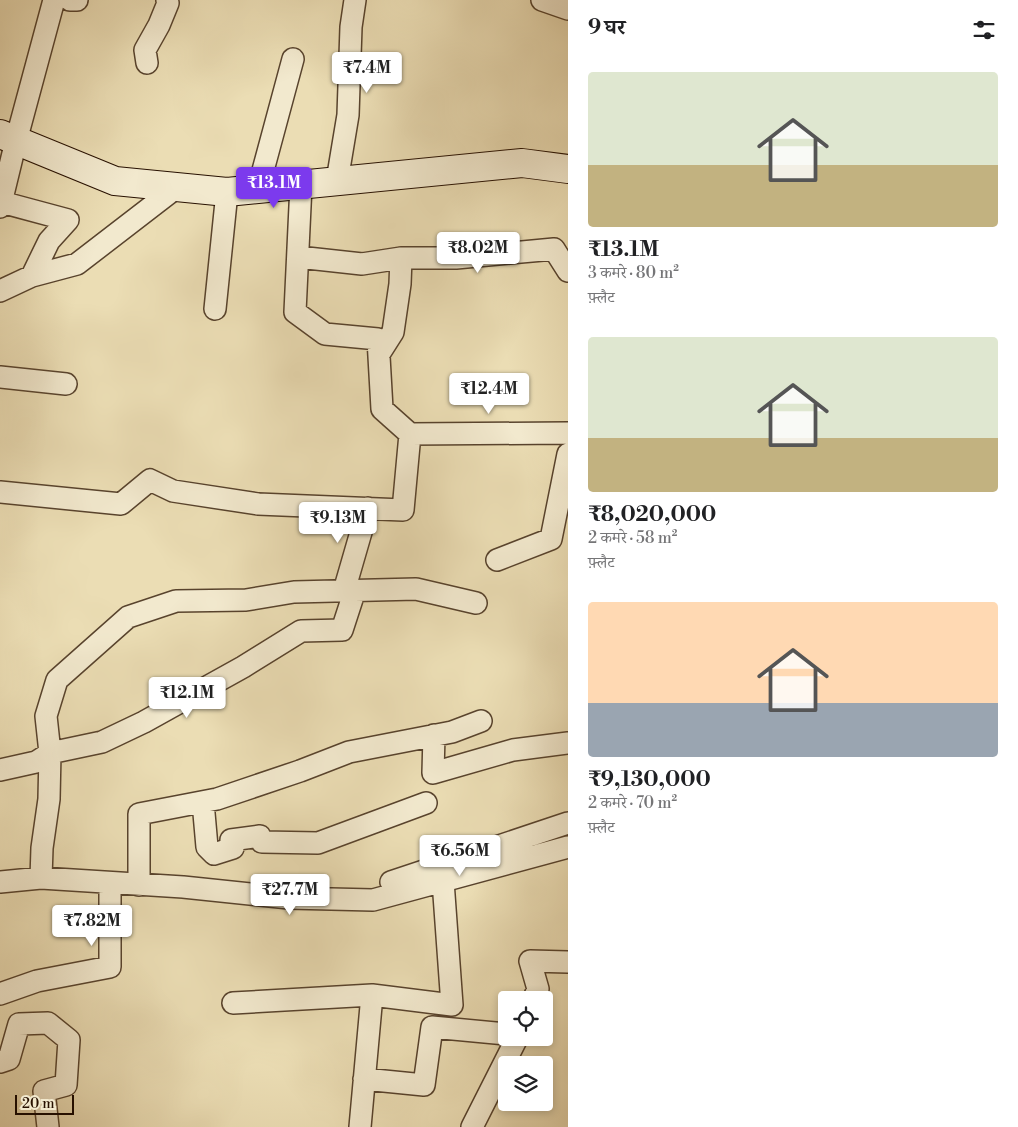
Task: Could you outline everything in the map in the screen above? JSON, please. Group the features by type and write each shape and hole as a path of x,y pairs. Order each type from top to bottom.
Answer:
{"street":[{"path":"32,276 50,242 68,220 1,205 8,138 54,0"},
{"path":"70,0 77,0"},
{"path":"147,63 145,50 159,25 168,3 167,0"},
{"path":"337,181 348,115 351,27 355,0"},
{"path":"542,0 568,8"},
{"path":"258,189 293,59"},
{"path":"8,138 115,181 227,192 522,163 568,169"},
{"path":"301,185 296,312 325,334 378,339 382,409 410,434 568,433"},
{"path":"0,291 32,276 77,264 177,187"},
{"path":"215,309 227,192"},
{"path":"298,257 362,264 401,258 456,258 554,249 568,271"},
{"path":"379,354 393,332 400,284 401,258"},
{"path":"0,377 66,384"},
{"path":"0,492 121,504 150,480 174,490 258,504 403,510 410,434"},
{"path":"497,560 551,539 568,454"},
{"path":"0,770 36,762 50,753 102,742 144,722 243,667 302,631 342,630 368,508"},
{"path":"41,878 42,848 50,799 50,753 46,716 57,680 128,617 176,601 246,600 294,592 416,589 476,603"},
{"path":"138,885 139,814 216,799 300,771 349,752 452,732 481,721"},
{"path":"434,735 433,773 513,750 568,743"},
{"path":"203,802 207,847 214,854 233,848 231,840 260,836 262,842 318,843 426,803"},
{"path":"342,899 568,823"},
{"path":"0,882 41,878 289,898 373,900 568,847"},
{"path":"233,1003 372,995 452,1005 443,881"},
{"path":"0,994 37,981 110,968 110,883"},
{"path":"537,991 530,961 568,962"},
{"path":"360,1127 372,995"},
{"path":"0,1062 9,1059 19,1024 48,1023 69,1040 66,1085 44,1091 48,1127"},
{"path":"364,1078 424,1084 432,1026 498,1033"},
{"path":"472,1127 513,1046"}]}
